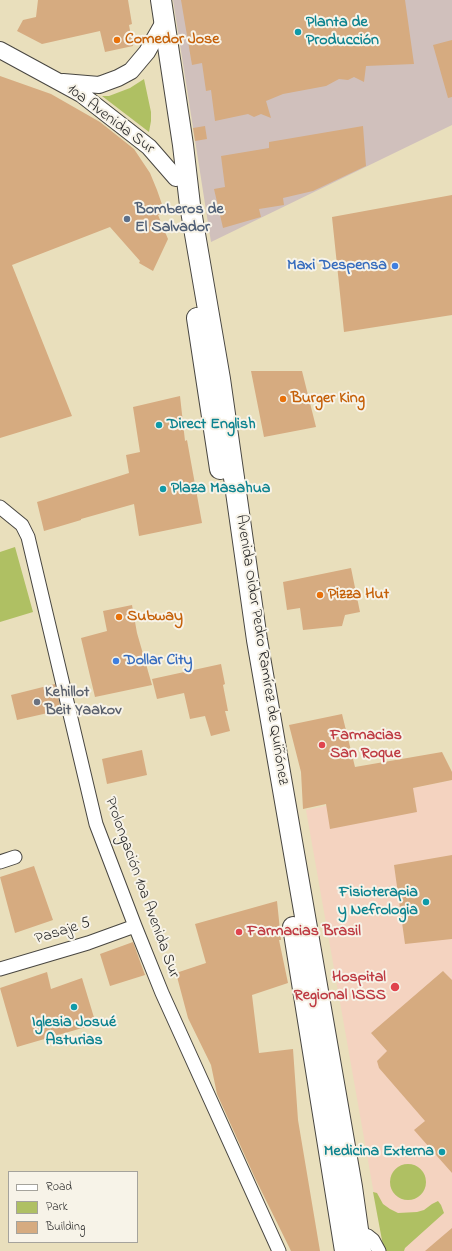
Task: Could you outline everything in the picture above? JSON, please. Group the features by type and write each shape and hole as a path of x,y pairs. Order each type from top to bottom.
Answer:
{"main road":[{"name":"Avenida Oidor Pedro Ramírez de Quiñónez","path":"148,0 159,30 183,145 190,205 220,379 258,648 360,1242"},
{"name":"Avenida Oidor Pedro Ramírez de Quiñónez","path":"161,0 159,30 176,178 237,590 345,1251"}],"street":[{"name":"10a Avenida Sur","path":"58,82 99,85 118,78 131,71 147,52 159,30"},
{"name":"10a Avenida Sur","path":"0,50 81,94 148,147 176,178"},
{"name":"Prolongación 10a Avenida Sur","path":"0,507 22,525 28,537 96,824 162,993 279,1251"},
{"path":"0,862 15,857"},
{"name":"Pasaje 5","path":"0,970 88,943 135,926"},
{"path":"360,1242 368,1236 373,1240 379,1251"}],"shaded area":[{"path":"173,0 452,0 452,125 211,242"},
{"name":"Hospital Regional ISSS","path":"452,780 452,1251 384,1251 306,810"}],"green space":[{"path":"144,79 151,112 149,132 102,96 109,96 130,88"},
{"path":"15,547 33,612 0,622 0,552"},
{"path":"408,1164 418,1167 423,1172 426,1182 423,1192 418,1197 408,1200 398,1197 393,1192 390,1182 393,1172 398,1167"},
{"path":"373,1192 377,1193 383,1204 398,1213 424,1210 438,1201 444,1213 405,1248 404,1251 384,1251"}],"building":[{"path":"38,0 128,0 132,24 129,25 133,46 105,52 100,31 42,44 17,31 23,20 36,17"},
{"name":"Planta de Producción","path":"181,0 405,0 414,64 366,66 364,82 354,77 348,80 339,79 326,86 283,94 266,101 271,118 261,114 254,117 248,114 215,121 211,90 206,91 202,63 192,65"},
{"path":"452,40 452,97 448,98 433,45"},
{"path":"0,76 51,94 100,122 134,149 150,173 157,190 165,213 158,215 168,239 153,271 139,263 140,261 110,227 12,265 72,416 0,438"},
{"path":"205,126 207,139 195,141 193,128"},
{"path":"363,126 366,166 313,191 283,198 284,205 259,209 261,217 223,228 214,189 225,187 221,156 269,148 269,142"},
{"name":"Maxi Despensa","path":"452,195 452,315 344,332 332,217"},
{"name":"Burger King","path":"251,371 302,371 316,427 264,437"},
{"path":"180,396 185,441 187,440 202,523 139,536 134,504 44,531 37,502 129,473 126,455 140,452 133,407"},
{"name":"Pizza Hut","path":"351,568 360,612 345,615 342,626 303,630 300,608 287,610 283,582"},
{"name":"Dollar City","path":"132,605 137,633 152,685 95,697 81,638 107,631 103,611"},
{"path":"221,664 228,711 225,711 230,731 211,736 205,716 190,719 184,693 157,699 152,679"},
{"name":"Kehillot Beit Yaakov","path":"55,684 61,710 17,720 11,695"},
{"path":"342,714 355,767 442,752 452,772 452,780 413,788 417,812 330,829 326,804 303,809 301,772 289,725"},
{"path":"142,750 147,775 107,784 102,759"},
{"name":"Fisioterapia y Nefrologia","path":"452,855 452,939 405,944 394,865"},
{"path":"34,866 53,920 15,933 0,877"},
{"path":"277,901 281,940 279,940 288,983 252,995 259,1053 293,1049 298,1120 320,1251 291,1251 255,1178 217,1094 211,1065 188,1018 176,973 206,963 195,924"},
{"path":"133,942 145,975 110,986 100,954"},
{"path":"443,971 452,980 452,1173 414,1130 425,1121 379,1068 377,1061 387,1051 371,1033"},
{"path":"47,972 51,989 82,978 96,1024 17,1047 0,988"},
{"path":"452,1228 452,1251 425,1251"}],"place":[{"name":"Planta de Producción","path":"298,32"},
{"name":"Comedor Jose","path":"117,40"},
{"name":"Bomberos de El Salvador","path":"127,219"},
{"name":"Maxi Despensa","path":"395,266"},
{"name":"Burger King","path":"283,399"},
{"name":"Direct English","path":"159,425"},
{"name":"Plaza Masahua","path":"163,489"},
{"name":"Pizza Hut","path":"320,595"},
{"name":"Subway","path":"119,617"},
{"name":"Dollar City","path":"116,661"},
{"name":"Kehillot Beit Yaakov","path":"37,702"},
{"name":"Farmacias San Roque","path":"322,745"},
{"name":"Fisioterapia y Nefrologia","path":"426,902"},
{"name":"Farmacias Brasil","path":"239,932"},
{"name":"Hospital Regional ISSS","path":"395,987"},
{"name":"Iglesia Josué Asturias","path":"74,1007"},
{"name":"Medicina Externa","path":"442,1152"}]}
